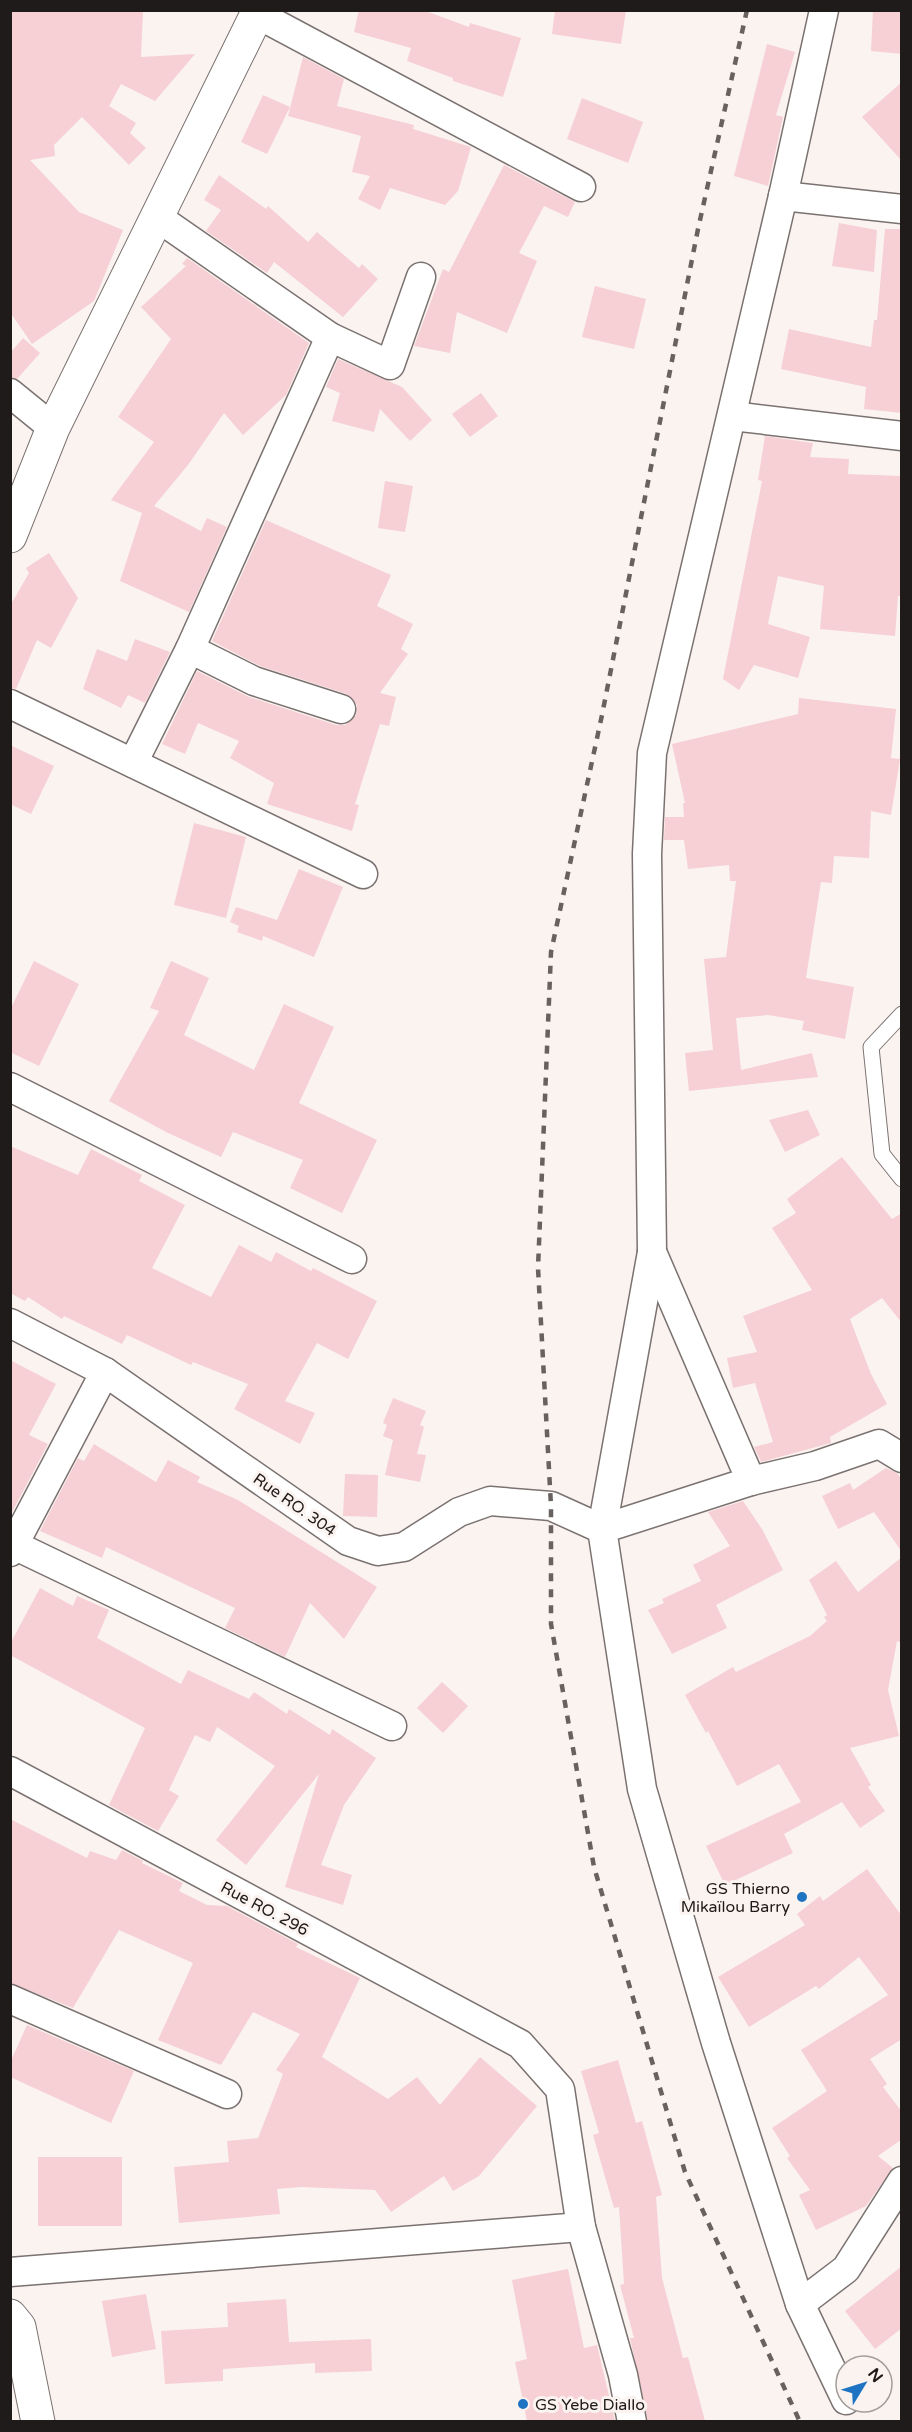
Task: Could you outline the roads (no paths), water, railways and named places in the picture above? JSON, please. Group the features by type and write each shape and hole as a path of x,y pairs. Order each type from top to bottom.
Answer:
{"street":[{"path":"824,10 783,196 652,753 647,854 652,1252 602,1528 642,1789 716,2043 800,2304 834,2376"},
{"path":"10,536 53,428 157,218 254,11 581,187"},
{"path":"783,196 902,209"},
{"path":"157,218 330,337 390,365 421,277"},
{"path":"133,763 190,649 330,337"},
{"path":"10,393 53,428"},
{"path":"732,416 902,435"},
{"path":"190,649 254,681 341,709"},
{"path":"10,704 363,874"},
{"path":"10,1087 352,1259"},
{"path":"652,1252 751,1481"},
{"name":"Rue RO. 304","path":"10,1323 105,1372 348,1541 378,1551 404,1547 459,1512 490,1501 551,1506 602,1528"},
{"path":"105,1372 12,1549 392,1726"},
{"path":"602,1528 751,1481 894,1444"},
{"name":"Rue RO. 296","path":"10,1771 520,2044 560,2089 582,2227"},
{"path":"10,1998 227,2094"},
{"path":"800,2304 846,2270 902,2181"},
{"path":"10,2272 582,2227 623,2375 632,2421"},
{"path":"10,2316 20,2327 38,2421"}],"lane":[{"path":"902,1014 871,1047 882,1154 902,1179"}],"railway":[{"path":"747,10 698,229 602,715 551,952 538,1268 551,1506 551,1624 594,1867 685,2172 800,2422"}],"place":[{"name":"GS Thierno Mikaïlou Barry","path":"802,1897"},
{"name":"GS Yebe Diallo","path":"523,2404"}]}
